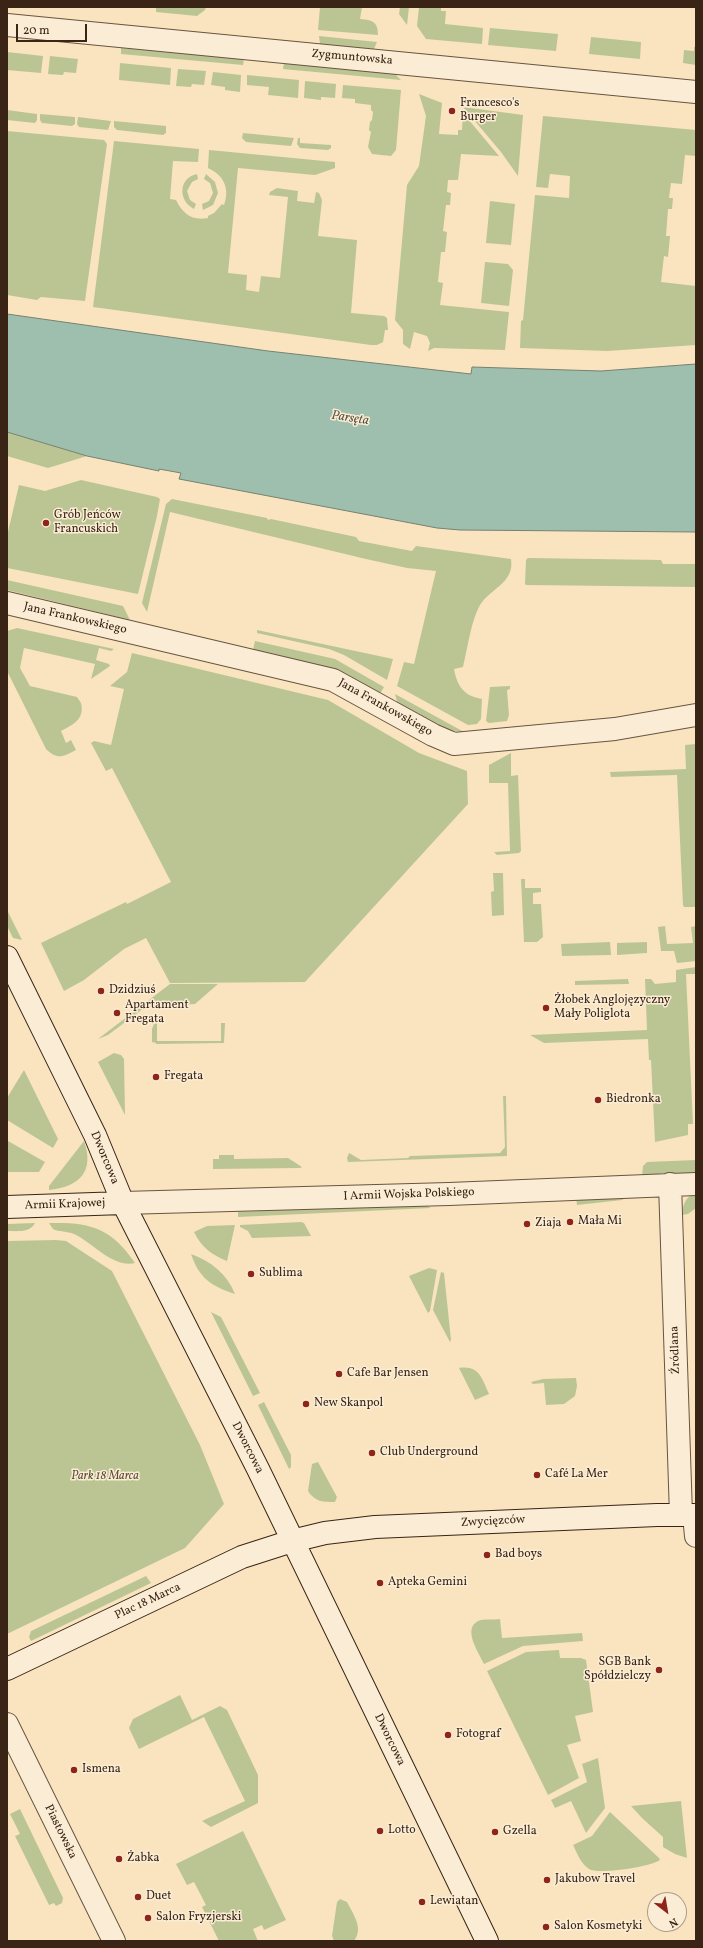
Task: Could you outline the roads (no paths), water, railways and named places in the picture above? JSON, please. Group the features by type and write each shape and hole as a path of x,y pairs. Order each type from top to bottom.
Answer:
{"street":[{"name":"Zygmuntowska","path":"7,25 696,92"},
{"name":"Jana Frankowskiego","path":"7,603 333,680 433,735 454,744 615,729 696,715"},
{"name":"Dworcowa","path":"7,957 95,1135 123,1203 258,1469 487,1941"},
{"name":"Źródlana","path":"670,1184 690,1515 696,1536"},
{"name":"I Armii Wojska Polskiego","path":"123,1203 696,1184"},
{"name":"Armii Krajowej","path":"7,1207 123,1203"},
{"name":"Zwycięzców","path":"292,1541 325,1532 363,1528 690,1515"},
{"name":"Plac 18 Marca","path":"7,1669 242,1557 292,1541"},
{"name":"Piastowska","path":"7,1724 114,1941"}],"water":[{"name":"Parsęta","path":"7,314 268,351 471,374 472,367 601,371 696,364 696,532 460,530 437,528 179,479 181,473 159,469 159,471 87,456 7,432"}],"place":[{"name":"Francesco's Burger","path":"452,111"},
{"name":"Grób Jeńców Francuskich","path":"46,523"},
{"name":"Dzidziuś","path":"101,991"},
{"name":"Żłobek Anglojęzyczny Mały Poliglota","path":"546,1008"},
{"name":"Apartament Fregata","path":"117,1013"},
{"name":"Fregata","path":"156,1077"},
{"name":"Biedronka","path":"598,1100"},
{"name":"Mała Mi","path":"570,1222"},
{"name":"Ziaja","path":"527,1224"},
{"name":"Sublima","path":"251,1274"},
{"name":"Cafe Bar Jensen","path":"339,1374"},
{"name":"New Skanpol","path":"306,1404"},
{"name":"Club Underground","path":"372,1453"},
{"name":"Café La Mer","path":"537,1475"},
{"name":"Bad boys","path":"487,1555"},
{"name":"Apteka Gemini","path":"380,1583"},
{"name":"SGB Bank Spółdzielczy","path":"659,1670"},
{"name":"Fotograf","path":"448,1735"},
{"name":"Ismena","path":"74,1770"},
{"name":"Lotto","path":"380,1831"},
{"name":"Gzella","path":"495,1832"},
{"name":"Żabka","path":"119,1859"},
{"name":"Jakubow Travel","path":"547,1880"},
{"name":"Duet","path":"138,1897"},
{"name":"Lewiatan","path":"422,1902"},
{"name":"Salon Fryzjerski","path":"148,1918"},
{"name":"Salon Kosmetyki","path":"546,1927"}],"park label":[{"name":"Park 18 Marca","path":"105,1477"}]}
